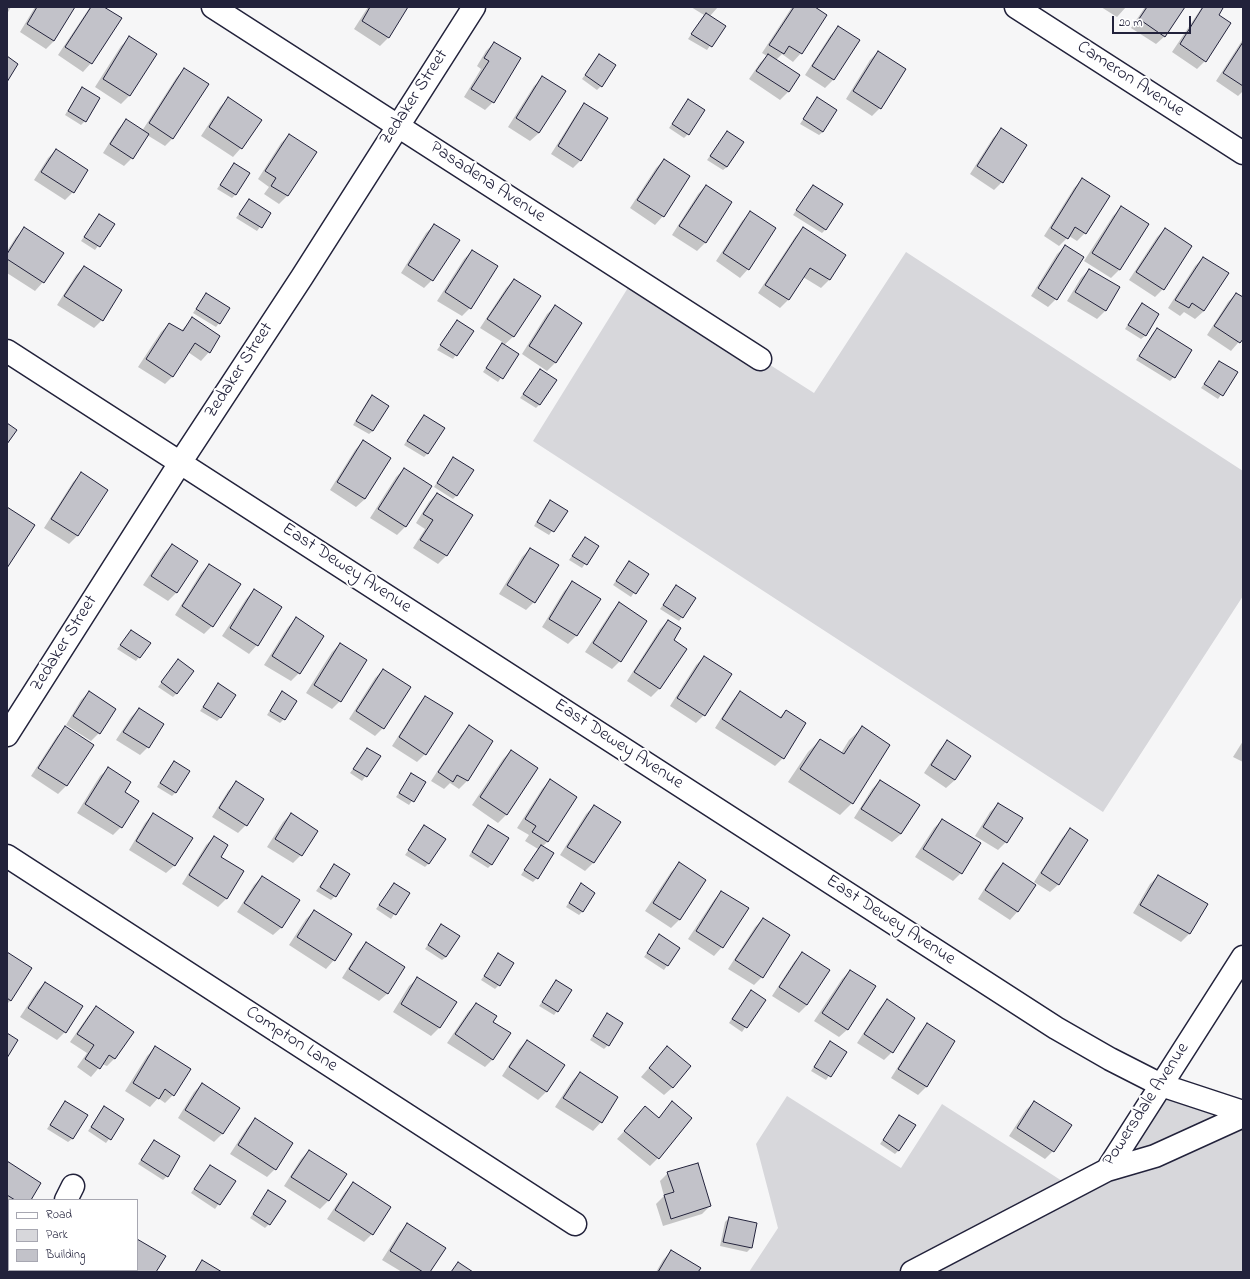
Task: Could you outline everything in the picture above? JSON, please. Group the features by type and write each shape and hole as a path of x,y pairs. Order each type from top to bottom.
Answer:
{"street":[{"name":"Pasadena Avenue","path":"213,7 760,359"},
{"name":"Zedaker Street","path":"7,735 180,463 302,277 474,7"},
{"name":"Cameron Avenue","path":"1016,7 1243,153"},
{"name":"East Dewey Avenue","path":"7,351 1056,1028 1110,1059 1161,1085 1243,1112"},
{"name":"Compton Lane","path":"7,856 575,1224"},
{"name":"Powersdale Avenue","path":"912,1272 1107,1170 1243,957"},
{"path":"1107,1170 1155,1156 1243,1116"}],"green space":[{"path":"906,252 1243,471 1243,596 1103,812 533,441 634,278 814,393"},
{"path":"1161,1085 1243,1112 1243,1272 749,1272 778,1228 756,1144 787,1096 901,1168 942,1104 1073,1188 1107,1170"}],"building":[{"path":"37,7 75,7 54,41 27,24"},
{"path":"91,7 104,7 122,18 92,64 65,47"},
{"path":"370,7 408,7 389,38 362,21"},
{"path":"794,7 815,7 827,15 802,54 789,46 784,54 769,45"},
{"path":"1147,7 1185,7 1165,37 1139,19"},
{"path":"1203,7 1223,8 1219,15 1231,23 1206,62 1180,44"},
{"path":"706,13 726,26 712,47 691,34"},
{"path":"838,26 860,40 834,80 812,66"},
{"path":"129,36 157,54 130,96 103,79"},
{"path":"494,42 521,58 494,103 471,89 489,61 484,58"},
{"path":"1243,42 1243,86 1223,73"},
{"path":"878,51 906,69 881,109 853,91"},
{"path":"599,54 616,65 602,87 585,75"},
{"path":"768,54 800,75 789,92 756,71"},
{"path":"7,56 18,64 7,82"},
{"path":"184,68 209,84 173,139 149,123"},
{"path":"542,76 566,91 539,133 516,118"},
{"path":"82,87 100,98 86,122 68,111"},
{"path":"228,97 262,120 242,149 209,127"},
{"path":"817,97 837,110 823,132 803,119"},
{"path":"688,99 705,110 689,135 672,124"},
{"path":"584,103 608,118 581,161 558,146"},
{"path":"126,119 149,134 133,159 110,144"},
{"path":"1001,128 1027,145 1003,183 977,166"},
{"path":"727,131 744,142 727,167 710,156"},
{"path":"289,134 317,152 288,196 271,186 276,178 265,171"},
{"path":"56,149 88,170 74,193 41,172"},
{"path":"664,159 690,176 664,217 637,200"},
{"path":"234,163 250,173 236,195 220,185"},
{"path":"1082,178 1110,196 1086,234 1075,227 1068,239 1051,228"},
{"path":"706,185 732,202 706,243 679,226"},
{"path":"813,185 843,204 826,230 796,210"},
{"path":"249,199 271,213 262,228 239,214"},
{"path":"1121,206 1149,224 1120,270 1092,253"},
{"path":"750,211 776,228 749,270 723,253"},
{"path":"99,214 115,224 100,247 84,237"},
{"path":"434,224 460,240 433,281 408,265"},
{"path":"24,227 64,253 44,283 7,259 7,254"},
{"path":"803,227 846,255 830,280 810,268 789,300 765,285"},
{"path":"1165,228 1192,246 1164,290 1136,272"},
{"path":"1065,245 1084,257 1057,300 1038,288"},
{"path":"472,250 498,266 471,309 445,292"},
{"path":"1203,257 1229,273 1204,311 1192,303 1189,308 1175,300"},
{"path":"84,266 122,290 103,321 64,296"},
{"path":"1089,269 1120,287 1106,311 1075,292"},
{"path":"514,279 541,296 514,337 487,319"},
{"path":"206,293 230,308 220,324 196,309"},
{"path":"1236,293 1243,297 1243,339 1240,343 1214,326"},
{"path":"1142,303 1159,314 1146,336 1128,325"},
{"path":"555,305 582,323 556,363 529,346"},
{"path":"192,317 220,336 210,353 195,343 173,377 146,359 169,323 183,331"},
{"path":"457,320 474,331 457,356 440,345"},
{"path":"1157,328 1192,350 1175,378 1139,356"},
{"path":"502,343 519,354 503,379 486,368"},
{"path":"1219,361 1238,372 1223,396 1204,384"},
{"path":"540,369 557,380 540,405 523,394"},
{"path":"372,395 389,406 373,431 356,421"},
{"path":"424,415 445,428 428,454 407,441"},
{"path":"7,423 17,430 7,444"},
{"path":"363,440 391,458 365,499 337,482"},
{"path":"453,457 474,470 457,496 437,483"},
{"path":"404,468 432,486 406,527 378,509"},
{"path":"81,472 108,490 78,536 51,519"},
{"path":"437,493 473,515 447,556 420,540 433,520 423,514"},
{"path":"550,500 568,511 554,532 537,522"},
{"path":"7,507 35,525 7,568"},
{"path":"585,537 599,546 587,565 572,556"},
{"path":"172,544 198,561 177,593 151,576"},
{"path":"530,548 559,565 535,603 507,585"},
{"path":"629,561 649,574 636,594 616,581"},
{"path":"209,564 241,584 213,627 182,606"},
{"path":"572,581 601,599 577,636 549,619"},
{"path":"676,585 696,598 683,618 663,605"},
{"path":"254,589 282,607 258,646 230,628"},
{"path":"619,602 647,621 621,662 593,643"},
{"path":"296,617 324,636 300,674 272,656"},
{"path":"668,620 681,628 674,640 687,649 660,689 634,672"},
{"path":"131,630 151,643 140,658 120,645"},
{"path":"340,643 367,660 341,702 314,685"},
{"path":"704,656 732,674 705,716 677,698"},
{"path":"178,659 194,671 177,694 161,682"},
{"path":"383,669 411,687 384,729 356,711"},
{"path":"218,683 236,695 221,718 203,707"},
{"path":"89,691 116,709 100,734 73,716"},
{"path":"282,691 297,701 285,720 270,711"},
{"path":"740,691 781,718 786,710 806,723 784,759 722,719"},
{"path":"425,696 453,713 426,755 399,737"},
{"path":"139,708 164,724 149,748 123,732"},
{"path":"469,725 493,741 468,781 457,775 453,782 438,772"},
{"path":"65,726 94,745 67,786 38,768"},
{"path":"862,726 890,745 853,804 800,769 820,739 844,754"},
{"path":"947,740 971,756 955,780 931,765"},
{"path":"367,748 381,756 367,777 353,769"},
{"path":"511,750 538,768 507,815 480,797"},
{"path":"174,761 190,771 176,793 160,783"},
{"path":"108,767 131,782 125,792 139,801 122,828 85,804"},
{"path":"411,773 426,782 414,802 399,793"},
{"path":"550,779 577,797 548,842 532,832 536,826 525,819"},
{"path":"880,780 920,805 901,834 861,809"},
{"path":"236,781 264,799 247,826 219,808"},
{"path":"998,803 1023,818 1007,843 983,827"},
{"path":"594,805 621,822 594,863 567,847"},
{"path":"153,813 193,838 175,866 136,841"},
{"path":"291,813 318,831 302,856 275,839"},
{"path":"942,819 981,843 962,874 923,849"},
{"path":"424,825 446,839 429,864 408,850"},
{"path":"488,825 509,838 492,865 472,852"},
{"path":"1070,828 1088,840 1059,885 1041,873"},
{"path":"214,836 228,845 221,857 244,871 227,899 189,875"},
{"path":"541,845 554,853 538,879 524,870"},
{"path":"679,862 706,880 680,920 653,903"},
{"path":"1003,863 1036,885 1018,912 985,890"},
{"path":"334,864 350,874 336,897 320,887"},
{"path":"1158,875 1208,904 1190,934 1140,905"},
{"path":"262,876 300,900 282,928 244,903"},
{"path":"394,883 410,893 396,915 379,905"},
{"path":"581,883 595,893 583,912 569,903"},
{"path":"721,891 749,908 723,948 696,931"},
{"path":"314,910 352,934 335,961 297,937"},
{"path":"763,918 790,935 763,978 735,960"},
{"path":"441,924 460,936 446,957 428,945"},
{"path":"659,934 680,948 668,966 647,953"},
{"path":"366,942 405,967 388,994 349,969"},
{"path":"7,952 32,968 11,1001 7,998"},
{"path":"802,952 830,970 807,1005 779,987"},
{"path":"498,953 514,963 500,986 484,976"},
{"path":"850,970 876,986 848,1030 822,1013"},
{"path":"417,977 457,1002 440,1028 401,1004"},
{"path":"556,980 572,990 558,1012 542,1002"},
{"path":"45,982 83,1006 66,1033 28,1008"},
{"path":"751,990 766,1000 747,1028 732,1019"},
{"path":"887,999 915,1018 893,1053 864,1034"},
{"path":"476,1003 497,1016 493,1022 511,1033 493,1060 455,1034"},
{"path":"96,1006 134,1032 115,1059 109,1055 100,1069 85,1059 94,1045 77,1034"},
{"path":"607,1013 623,1023 609,1046 593,1036"},
{"path":"927,1023 955,1041 927,1087 898,1069"},
{"path":"7,1033 18,1040 7,1058"},
{"path":"527,1040 565,1065 547,1092 509,1067"},
{"path":"830,1041 847,1052 831,1077 814,1067"},
{"path":"155,1046 191,1069 174,1096 165,1089 159,1099 133,1083"},
{"path":"667,1046 691,1066 673,1088 649,1068"},
{"path":"580,1072 618,1097 602,1123 563,1098"},
{"path":"202,1083 240,1108 223,1134 185,1110"},
{"path":"65,1101 88,1115 73,1139 50,1125"},
{"path":"672,1101 692,1118 659,1159 624,1131 645,1106 659,1118"},
{"path":"1034,1101 1072,1125 1054,1152 1017,1128"},
{"path":"104,1106 124,1119 111,1140 91,1127"},
{"path":"899,1115 916,1125 899,1151 883,1140"},
{"path":"255,1118 293,1143 276,1170 238,1145"},
{"path":"154,1140 180,1156 168,1177 141,1160"},
{"path":"309,1150 347,1174 329,1201 291,1177"},
{"path":"7,1161 41,1183 32,1199 13,1199 7,1195"},
{"path":"698,1163 711,1206 671,1219 664,1195 674,1192 667,1172"},
{"path":"210,1165 236,1181 220,1205 194,1189"},
{"path":"353,1182 391,1207 373,1235 335,1210"},
{"path":"268,1190 286,1201 270,1225 253,1214"},
{"path":"729,1217 757,1223 752,1248 723,1242"},
{"path":"407,1223 446,1248 430,1272 423,1272 390,1251"},
{"path":"138,1240 166,1256 156,1272 130,1271 138,1271"},
{"path":"671,1250 701,1268 698,1272 658,1272"},
{"path":"202,1260 222,1272 195,1272"},
{"path":"458,1262 473,1272 451,1272"}]}
